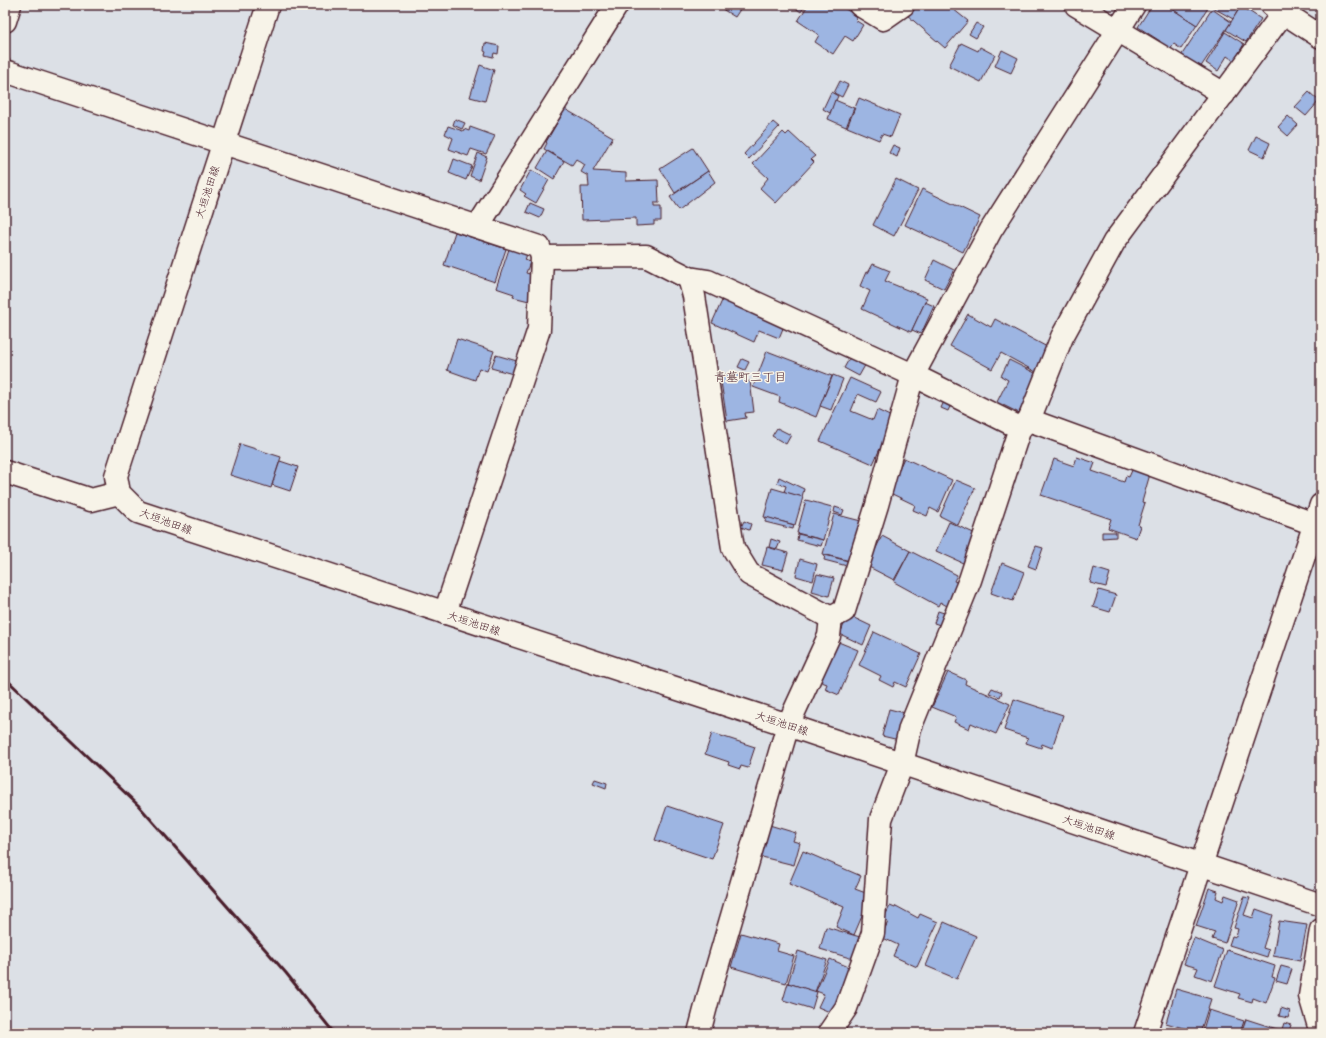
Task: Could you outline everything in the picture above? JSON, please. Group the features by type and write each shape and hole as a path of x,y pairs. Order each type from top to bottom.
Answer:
{"street":[{"path":"5,21 10,5"},
{"name":"大垣池田線","path":"268,5 116,476 119,494 138,512 788,725 1321,905"},
{"path":"478,226 617,5"},
{"path":"860,5 883,19 903,5"},
{"path":"1076,5 1224,94"},
{"path":"831,618 844,611 877,505 913,375 991,230 1134,5"},
{"path":"829,1033 846,1008 873,933 881,819 902,764 910,728 970,580 1024,424 1062,337 1114,242 1224,94 1282,8 1321,37"},
{"path":"5,71 539,246 542,257 539,329 445,613"},
{"path":"542,257 646,256 689,278 708,281 1024,424 1318,515 1145,1033"},
{"path":"689,278 694,296 733,548 749,574 831,618"},
{"path":"5,472 91,500 119,494"},
{"path":"699,1033 788,725 829,636 831,618"},
{"path":"1321,930 1310,996 1321,1033"}],"building":[{"path":"721,5 737,5 741,8 735,17 719,7"},
{"path":"791,5 805,5 801,12"},
{"path":"808,5 839,5 858,17 855,20 863,25 853,41 845,36 833,54 815,42 819,35 798,21"},
{"path":"916,5 948,5 968,21 945,48 907,15"},
{"path":"1152,5 1166,5 1197,25 1181,49 1174,44 1170,50 1159,44 1160,41 1138,27"},
{"path":"1166,5 1210,5 1197,25"},
{"path":"1213,5 1240,6 1233,19 1212,7"},
{"path":"1241,6 1261,19 1246,42 1226,30"},
{"path":"1212,9 1231,22 1200,68 1181,56"},
{"path":"976,23 983,27 976,38 969,34"},
{"path":"1225,32 1244,44 1234,61 1227,56 1218,71 1206,63"},
{"path":"485,43 499,46 498,54 494,53 493,57 485,55"},
{"path":"961,43 978,51 980,47 995,55 981,82 949,66"},
{"path":"1002,50 1018,58 1011,73 995,66"},
{"path":"480,65 494,70 485,101 470,97"},
{"path":"840,81 848,85 842,97 834,93"},
{"path":"831,92 838,96 830,113 823,109"},
{"path":"1309,92 1319,101 1306,116 1295,107"},
{"path":"859,98 900,115 891,137 882,134 879,140 847,127"},
{"path":"835,100 854,108 846,127 828,119"},
{"path":"565,109 613,137 593,171 626,173 626,181 658,180 659,203 654,203 654,207 661,207 661,221 654,221 654,225 636,226 636,218 582,220 581,187 589,187 588,176 581,172 585,165 576,159 572,165 544,149 547,143 546,142"},
{"path":"1288,116 1298,125 1288,136 1278,127"},
{"path":"455,119 465,123 462,129 453,125"},
{"path":"773,122 779,127 749,159 744,154"},
{"path":"448,126 463,131 464,129 469,131 470,127 495,136 486,154 471,149 468,156 449,149 453,138 445,134"},
{"path":"783,132 786,135 789,132 815,156 811,159 814,162 776,203 760,188 768,178 753,164"},
{"path":"1256,136 1270,143 1264,157 1249,150"},
{"path":"893,145 900,148 897,157 889,153"},
{"path":"693,148 708,171 675,193 660,169"},
{"path":"547,151 564,161 554,179 537,168"},
{"path":"478,153 487,157 479,180 470,176"},
{"path":"454,159 472,166 466,180 449,173"},
{"path":"531,170 549,180 536,203 524,196 526,194 520,190"},
{"path":"708,171 715,182 679,210 670,197"},
{"path":"896,179 918,190 894,236 873,225"},
{"path":"922,189 980,217 963,252 905,225"},
{"path":"530,203 544,209 540,218 526,212"},
{"path":"455,232 506,249 495,282 444,265"},
{"path":"509,249 527,254 525,260 530,262 526,273 533,275 533,302 513,297 514,294 496,288"},
{"path":"934,260 954,270 944,289 925,280"},
{"path":"873,264 890,271 885,281 927,298 911,332 862,309 870,291 860,286 866,272 868,273"},
{"path":"725,294 786,321 779,338 759,330 754,342 712,323"},
{"path":"925,302 934,306 921,334 912,330"},
{"path":"968,314 991,327 995,319 1049,348 1036,372 1001,353 992,369 950,346"},
{"path":"457,339 494,351 487,371 479,368 475,380 447,370"},
{"path":"767,351 832,376 816,417 779,402 780,397 753,387"},
{"path":"853,352 868,360 859,376 844,368"},
{"path":"496,355 517,361 513,374 491,368"},
{"path":"742,359 749,362 745,370 738,367"},
{"path":"1009,360 1037,374 1019,413 997,402 1008,380 1001,376"},
{"path":"736,373 744,377 745,382 750,381 754,412 745,413 746,418 727,421 720,375"},
{"path":"833,375 843,379 831,410 820,406"},
{"path":"850,378 881,392 876,402 858,394 851,411 873,420 877,410 894,418 873,464 820,441"},
{"path":"946,397 953,400 948,411 941,408"},
{"path":"777,428 791,435 786,444 772,436"},
{"path":"240,444 281,457 271,488 230,475"},
{"path":"1077,457 1095,463 1092,471 1124,482 1126,476 1129,477 1133,468 1150,474 1142,502 1145,503 1138,525 1140,526 1136,538 1108,528 1111,519 1041,495 1054,459 1074,466"},
{"path":"904,458 952,480 938,512 930,508 927,516 913,510 915,505 888,492"},
{"path":"280,461 298,467 290,491 272,485"},
{"path":"779,477 804,489 802,497 784,492 786,486 777,483"},
{"path":"956,480 975,488 958,525 940,516"},
{"path":"772,488 803,497 795,525 764,517"},
{"path":"806,500 832,507 823,540 797,533"},
{"path":"835,507 844,510 842,515 834,512"},
{"path":"834,514 861,521 850,561 823,554"},
{"path":"766,517 794,525 793,529 765,522"},
{"path":"744,521 751,524 749,530 741,527"},
{"path":"949,522 976,534 963,563 936,551"},
{"path":"1102,532 1116,532 1116,537 1102,538"},
{"path":"798,534 823,540 821,546 797,540"},
{"path":"882,536 910,551 894,580 867,566"},
{"path":"771,539 780,542 777,549 769,547"},
{"path":"1036,546 1043,548 1036,569 1028,566"},
{"path":"767,547 788,553 783,570 762,565"},
{"path":"910,551 957,575 954,581 959,583 947,606 940,602 938,606 894,582"},
{"path":"825,555 848,561 847,566 824,560"},
{"path":"800,559 817,564 813,581 796,576"},
{"path":"1002,563 1024,572 1013,601 991,593"},
{"path":"1094,568 1110,573 1106,587 1090,583"},
{"path":"817,574 834,578 829,596 812,591"},
{"path":"1099,590 1116,595 1110,612 1093,607"},
{"path":"938,611 947,614 943,626 934,623"},
{"path":"848,615 871,626 863,645 840,634"},
{"path":"874,632 921,654 906,687 895,682 893,687 879,680 881,676 859,665"},
{"path":"836,641 858,650 839,695 825,689 827,684 819,681"},
{"path":"948,672 966,680 965,684 1010,704 996,734 971,723 969,729 954,722 956,717 932,707"},
{"path":"992,688 1002,692 1000,697 989,693"},
{"path":"1014,699 1063,715 1052,748 1042,744 1041,748 1026,743 1028,738 1004,730"},
{"path":"889,709 905,713 899,740 882,736"},
{"path":"712,733 755,747 748,768 741,766 740,769 728,765 729,762 705,754"},
{"path":"595,779 607,783 606,788 593,783"},
{"path":"667,806 724,825 712,859 655,840"},
{"path":"766,824 796,833 793,841 800,843 794,865 758,856"},
{"path":"803,851 861,876 855,889 871,895 854,935 836,927 844,907 789,884"},
{"path":"1209,888 1218,891 1216,898 1223,901 1225,895 1239,900 1225,943 1212,939 1215,932 1196,926"},
{"path":"1244,897 1250,898 1244,915 1253,918 1256,909 1273,915 1263,948 1269,950 1267,957 1229,945 1232,936 1236,937 1238,929 1234,928"},
{"path":"890,906 895,908 896,906 918,918 920,914 938,922 917,967 893,956 898,945 881,937 888,922 883,920"},
{"path":"1279,921 1307,925 1300,961 1273,956"},
{"path":"944,922 976,936 957,979 926,966"},
{"path":"826,927 860,937 853,959 820,949"},
{"path":"741,933 779,944 777,951 794,956 786,983 731,967"},
{"path":"1194,938 1223,950 1212,981 1195,975 1198,968 1184,964"},
{"path":"1227,950 1275,966 1272,977 1275,978 1266,1003 1253,998 1252,1002 1238,998 1240,994 1215,986"},
{"path":"798,951 827,960 815,992 788,983"},
{"path":"830,959 851,968 832,1013 818,1007 824,994 816,991"},
{"path":"1281,966 1292,969 1287,984 1276,981"},
{"path":"788,983 817,992 812,1009 783,1000"},
{"path":"1176,989 1211,999 1200,1033 1166,1023"},
{"path":"1281,1008 1290,1011 1288,1018 1279,1016"},
{"path":"1209,1010 1244,1021 1240,1033 1202,1033"},
{"path":"1246,1019 1280,1030 1279,1033 1241,1033"},
{"path":"1284,1023 1291,1025 1289,1031 1282,1029"}],"railway":[{"path":"5,678 138,805 286,973 334,1033"}],"district":[{"name":"青墓町三丁目","path":"750,377"}]}
